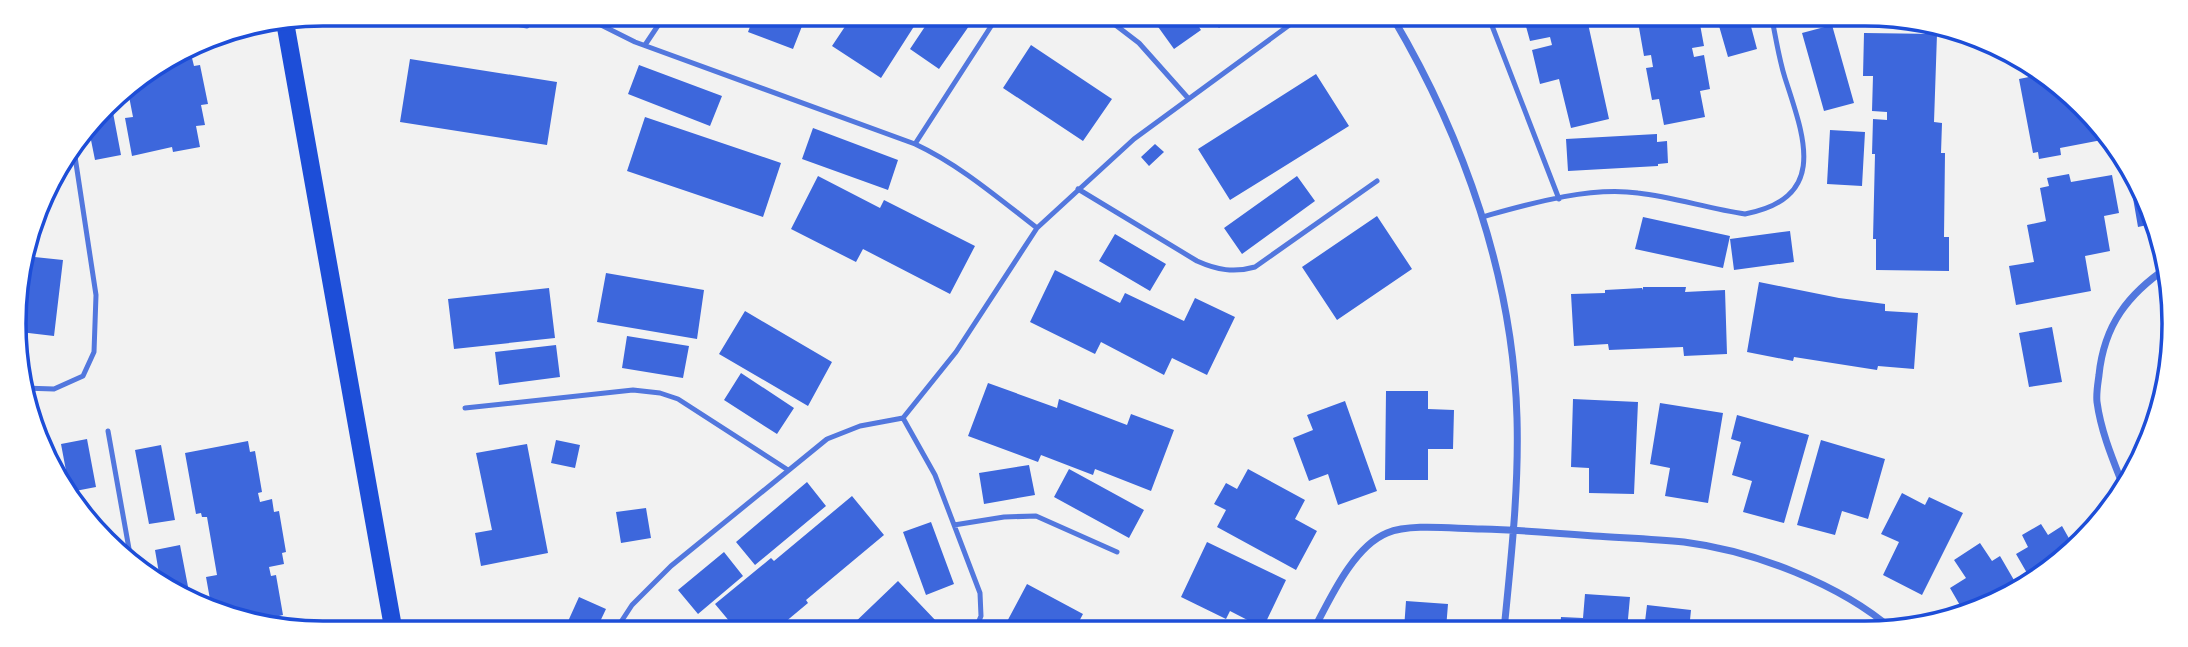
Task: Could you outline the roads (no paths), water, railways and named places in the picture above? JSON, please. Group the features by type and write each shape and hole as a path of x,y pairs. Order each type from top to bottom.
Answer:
{"main road":[{"path":"286,29 392,621"}],"street":[{"path":"1398,26 1422,68 1455,142 1482,217 1509,333 1517,419 1514,530 1505,621"},
{"path":"2119,477 2108,449 2096,399 2101,351 2118,313 2147,281 2157,274"},
{"path":"1319,621 1360,551 1387,533 1415,528 1514,530 1686,542 1746,556 1793,571 1822,584 1881,620"}],"lane":[{"path":"604,26 645,45 935,153 1037,228"},
{"path":"645,45 658,26"},
{"path":"915,144 991,26"},
{"path":"1117,26 1139,43 1188,98"},
{"path":"622,621 632,605 671,566 827,439 860,426 903,418 956,352 1037,228 1134,139 1287,26"},
{"path":"1492,26 1559,199"},
{"path":"1482,217 1530,204 1609,192 1636,192 1745,214 1762,211 1779,203 1792,192 1804,169 1804,138 1781,64 1773,26"},
{"path":"33,388 54,388 83,376 94,352 96,295 75,159"},
{"path":"1078,189 1197,261 1214,269 1232,271 1255,267 1377,181"},
{"path":"465,408 633,390 660,393 678,399 698,411 788,470"},
{"path":"903,418 934,475 954,525 979,593 979,621"},
{"path":"108,431 129,547"},
{"path":"954,525 1020,515 1037,516 1117,552"}]}
